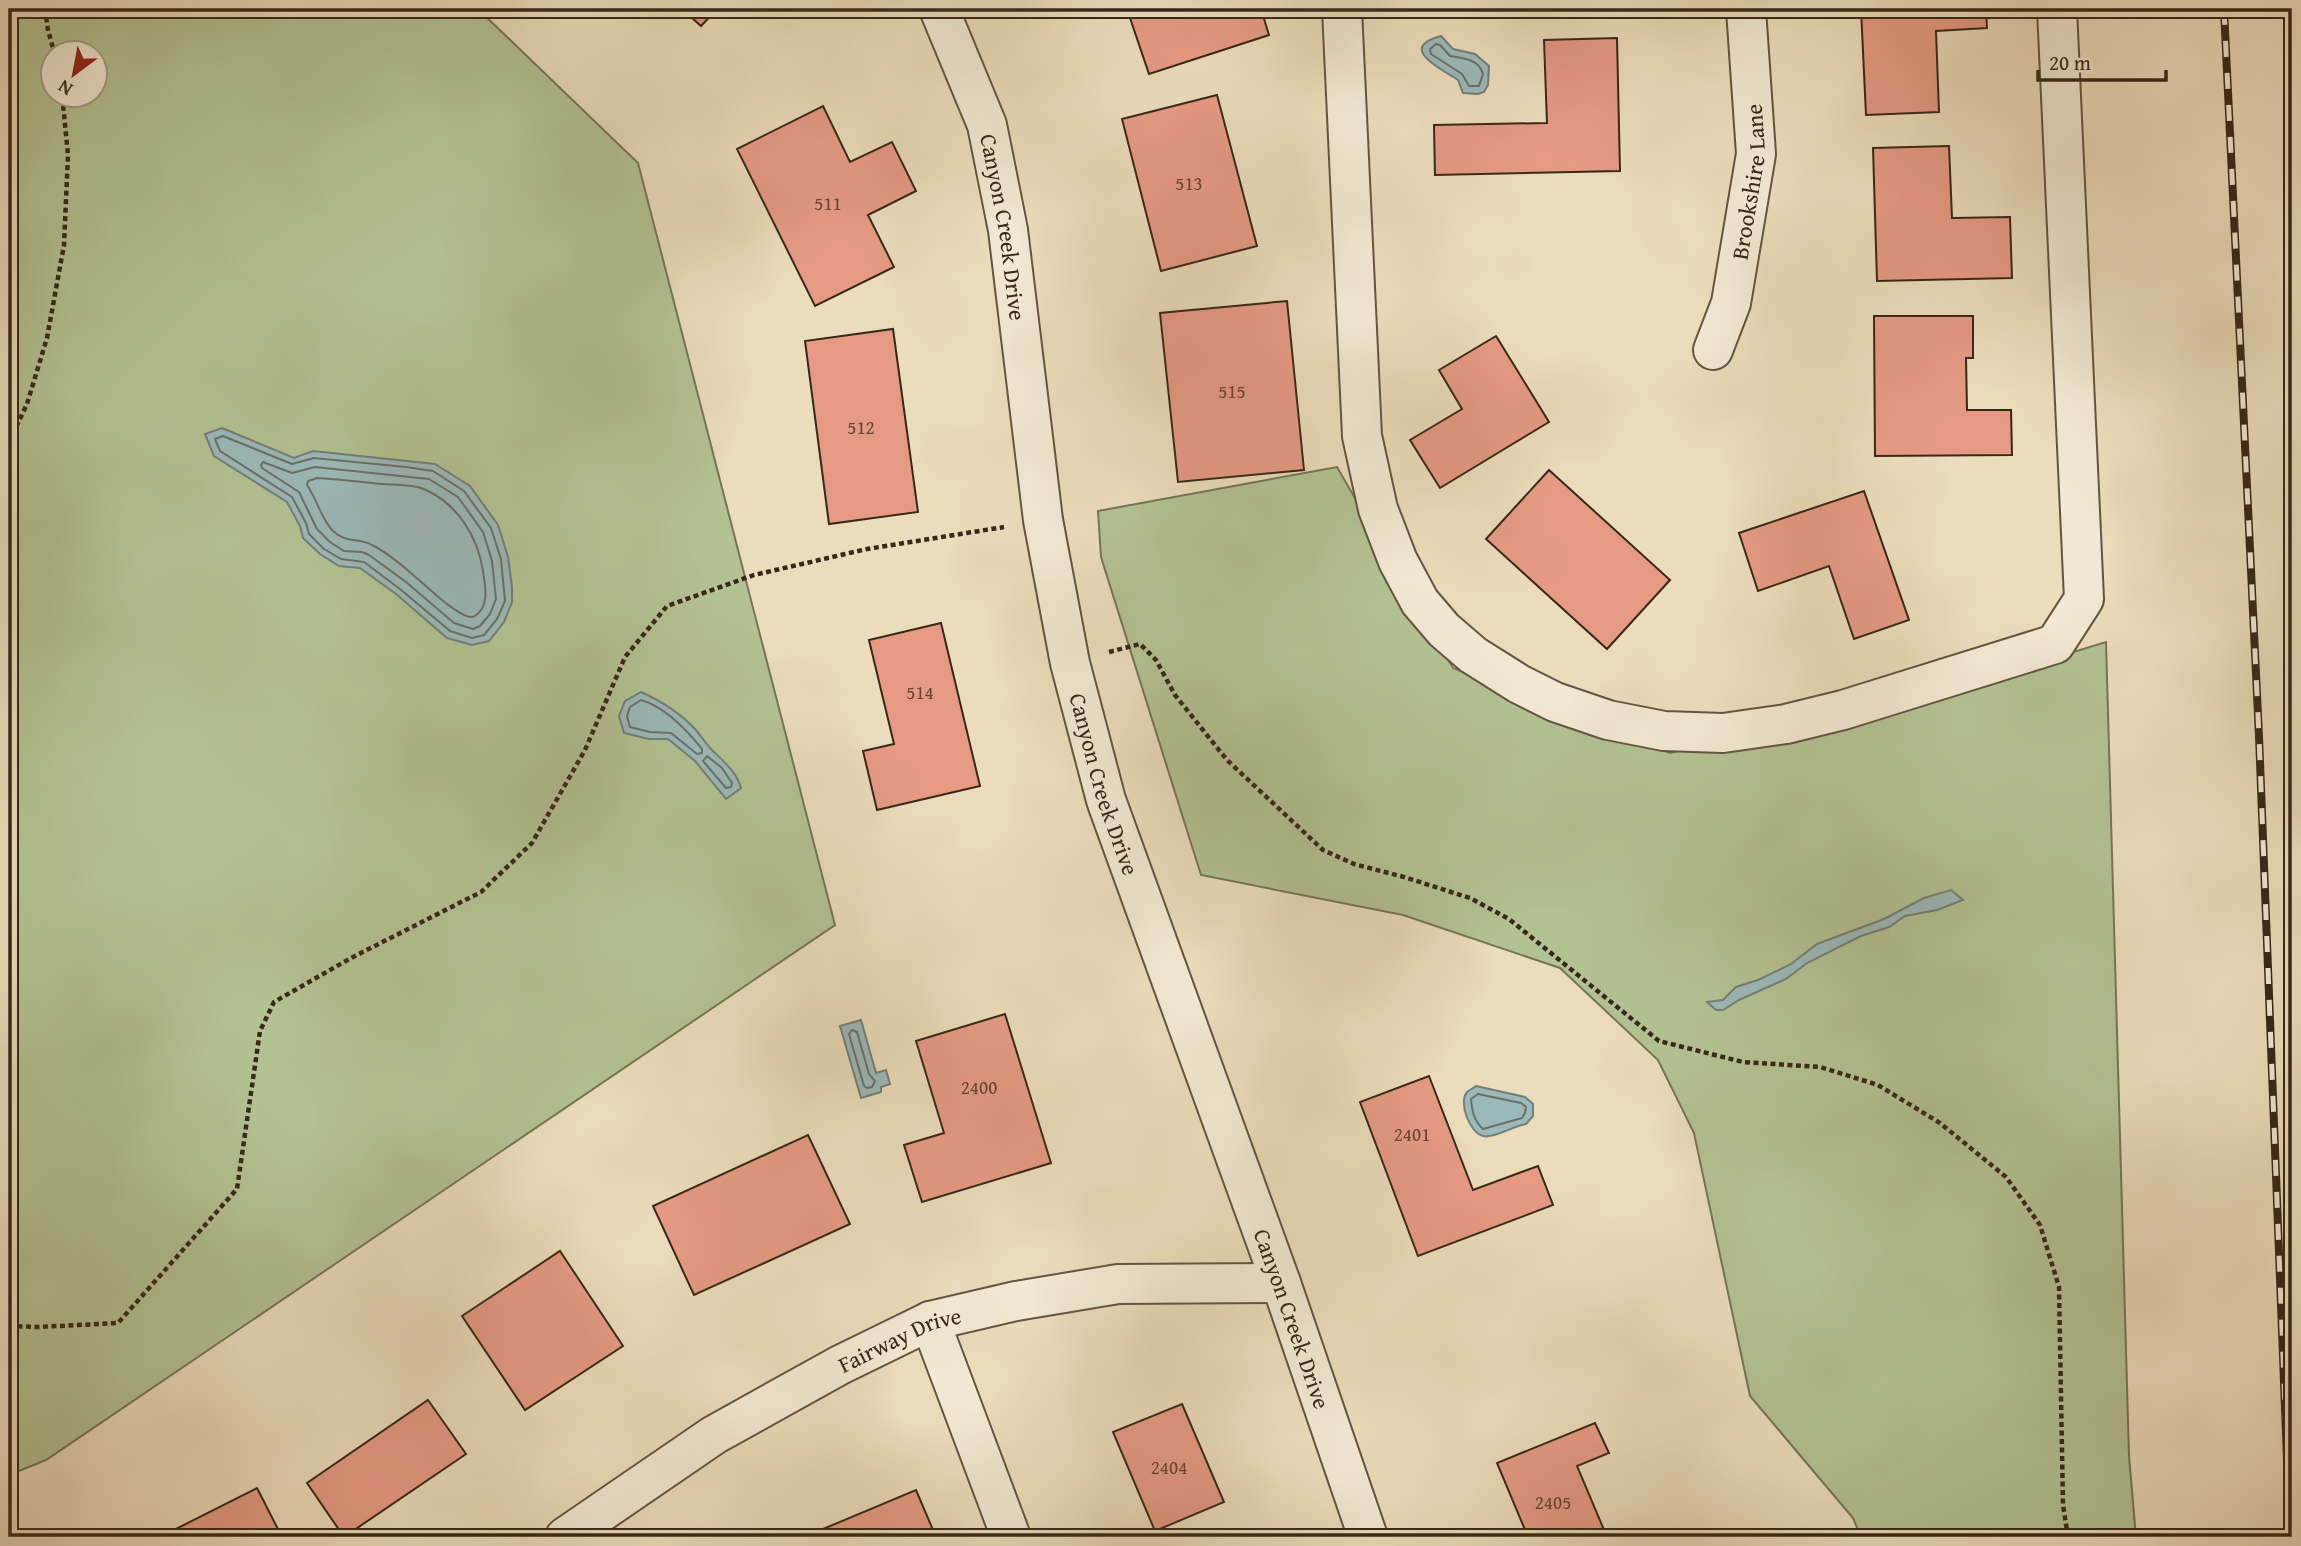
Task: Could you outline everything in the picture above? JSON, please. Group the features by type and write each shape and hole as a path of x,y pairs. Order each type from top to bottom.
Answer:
{"street":[{"name":"Canyon Creek Drive","path":"939,9 987,125 1008,230 1043,520 1070,663 1106,800 1281,1283 1368,1537"},
{"path":"1342,9 1362,436 1378,509 1398,561 1420,602 1444,630 1473,654 1519,684 1555,702 1608,720 1664,731 1723,733 1786,724 1843,710 2055,644 2084,599 2057,9"},
{"name":"Brookshire Lane","path":"1713,350 1731,303 1756,154 1746,9"},
{"name":"Fairway Drive","path":"583,1533 714,1434 840,1364 930,1321 1016,1301 1118,1284 1281,1283"},
{"path":"930,1321 1011,1537"}],"path":[{"path":"46,9 50,38"},
{"path":"9,442 27,404 47,338 64,245 68,155 63,108"},
{"path":"9,1326 118,1324 237,1189 260,1031 274,1002 351,958 481,892 532,843 585,750 625,657 667,606 754,575 867,549 1043,520"},
{"path":"1070,663 1140,644 1156,660 1175,695 1227,760 1324,850 1354,864 1470,898 1509,919 1659,1041 1743,1062 1820,1067 1878,1085 1940,1123 2006,1177 2040,1225 2059,1287 2063,1505 2068,1537"}],"green space":[{"path":"9,9 478,9 638,163 835,925 46,1460 9,1475"},
{"path":"1337,467 1453,668 1670,753 1959,687 2106,642 2129,1456 2136,1537 1861,1537 1853,1518 1750,1396 1694,1133 1658,1060 1560,968 1403,915 1201,875 1101,557 1098,511"}],"water":[{"path":"1441,36 1453,49 1475,54 1489,66 1488,85 1484,92 1463,93 1458,80 1434,64 1422,52 1422,46"},
{"path":"222,428 294,458 313,451 435,464 470,486 498,525 508,557 512,602 504,622 489,641 472,645 447,638 396,594 360,568 339,566 320,554 303,538 300,526 287,502 214,456 205,434"},
{"path":"641,692 670,708 689,723 733,772 741,788 726,799 695,761 668,739 649,739 624,733 619,716 625,701"},
{"path":"1951,890 1963,900 1937,910 1905,916 1889,927 1861,936 1807,963 1786,979 1723,1010 1716,1010 1707,1002 1723,1000 1736,987 1791,964 1817,944 1884,919 1924,898"},
{"path":"861,1020 876,1073 886,1070 890,1084 881,1087 881,1092 861,1098 840,1026"},
{"path":"1476,1086 1525,1097 1533,1104 1533,1116 1526,1124 1497,1134 1478,1134 1470,1124 1464,1103 1467,1092"}],"building":[{"path":"682,9 717,9 701,26"},
{"path":"1127,9 1261,9 1269,35 1149,74"},
{"path":"1861,9 1986,9 1987,28 1936,31 1939,112 1866,115"},
{"path":"1617,38 1620,171 1435,175 1434,125 1547,123 1544,40"},
{"path":"1217,95 1257,246 1161,271 1122,119"},
{"path":"823,106 850,162 892,142 916,191 868,215 894,267 815,306 737,149"},
{"path":"1949,146 1952,218 2010,217 2012,278 1877,281 1873,148"},
{"path":"1287,301 1304,470 1178,482 1160,313"},
{"path":"1874,316 1973,316 1973,358 1966,358 1967,410 2011,410 2012,455 1875,456"},
{"path":"893,329 918,512 829,524 805,341"},
{"path":"1496,336 1549,422 1440,488 1410,440 1462,409 1439,370"},
{"path":"1549,470 1670,580 1607,649 1486,539"},
{"path":"1864,491 1909,620 1854,639 1829,566 1758,591 1739,533"},
{"path":"941,623 980,786 877,810 863,751 894,744 869,640"},
{"path":"1005,1014 1051,1163 922,1202 904,1145 944,1133 916,1041"},
{"path":"1429,1076 1473,1190 1538,1166 1553,1205 1418,1256 1360,1102"},
{"path":"808,1135 850,1224 694,1295 653,1206"},
{"path":"560,1251 623,1346 525,1410 462,1316"},
{"path":"428,1400 466,1454 344,1537 307,1483"},
{"path":"1182,1404 1224,1502 1155,1531 1113,1432"},
{"path":"1595,1423 1609,1453 1577,1466 1607,1537 1528,1537 1497,1463"},
{"path":"257,1488 282,1537 160,1537"},
{"path":"916,1490 936,1537 804,1537"}],"railway":[{"path":"2224,9 2259,736 2290,1537"}]}
